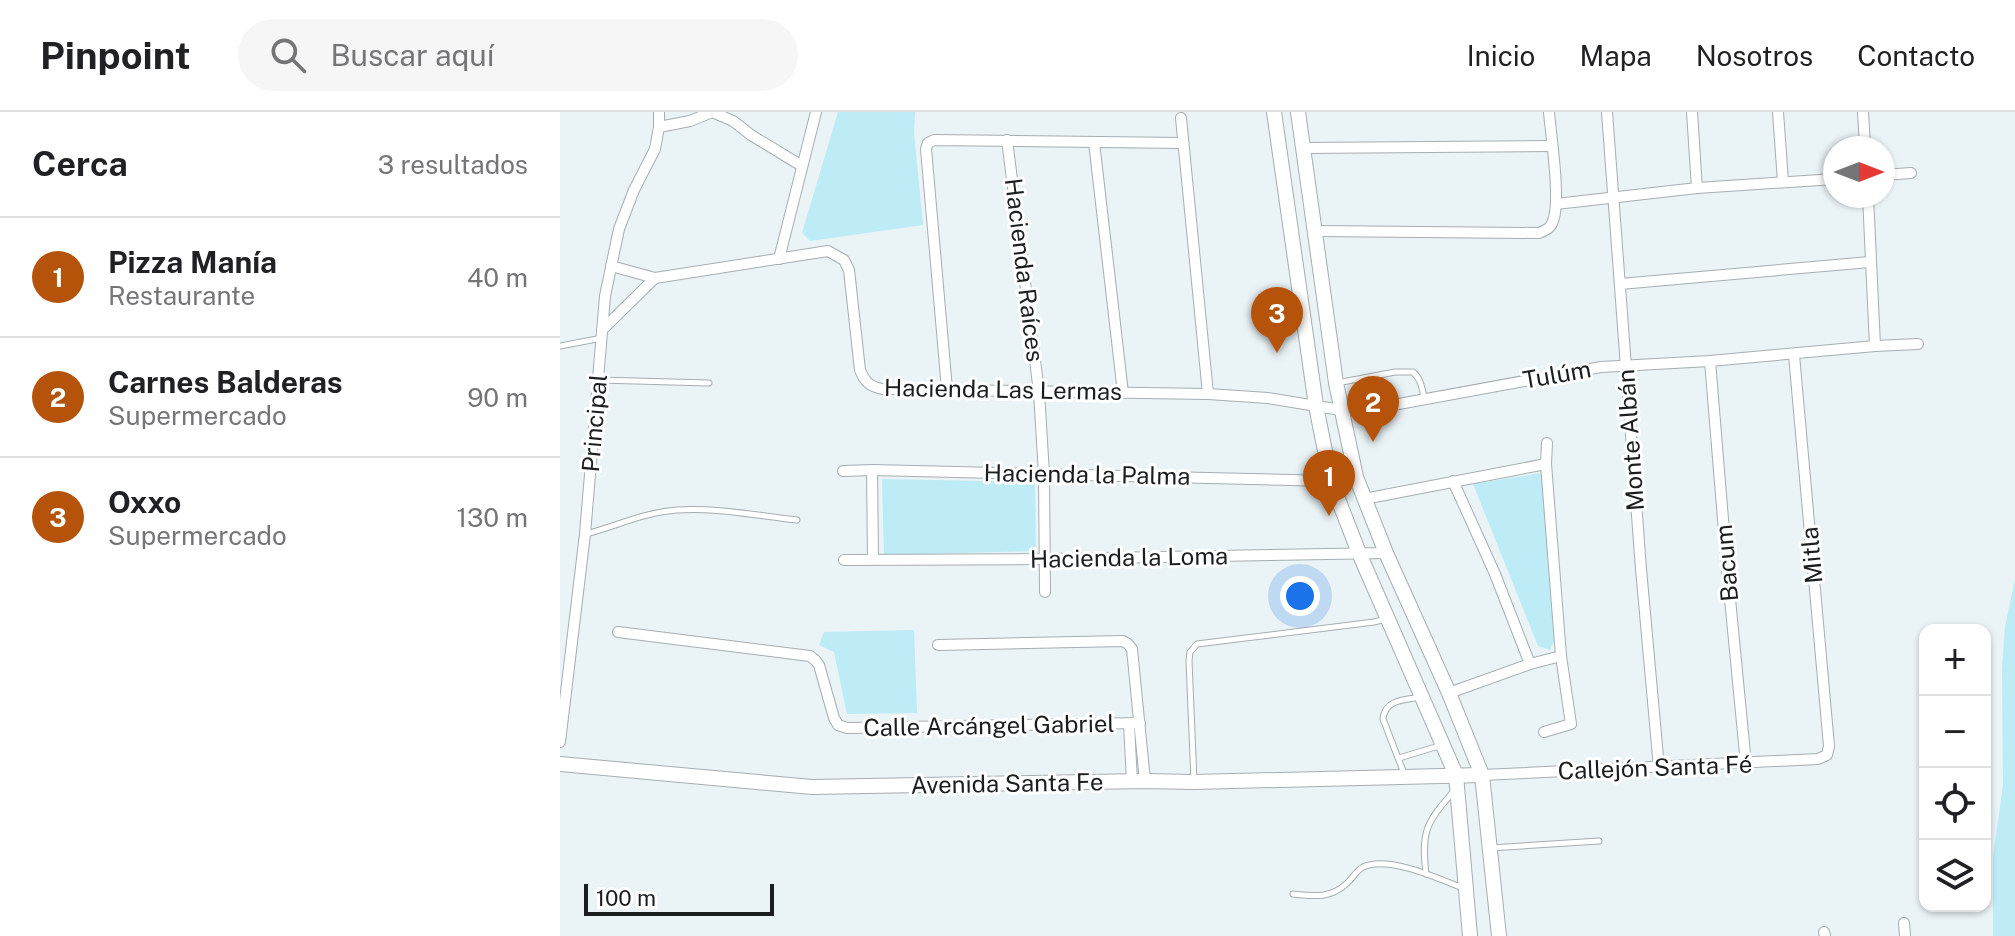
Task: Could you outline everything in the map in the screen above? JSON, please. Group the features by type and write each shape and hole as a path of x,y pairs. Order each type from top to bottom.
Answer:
{"street":[{"name":"Principal","path":"560,742 585,534 605,296 619,229 663,126 659,112"},
{"path":"663,126 669,112"},
{"path":"663,126 690,121 712,112 733,121 802,166"},
{"path":"779,259 816,112"},
{"path":"1315,231 1539,233 1548,229 1553,222 1556,204 1549,112"},
{"name":"Monte Albán","path":"1607,112 1642,585 1659,768"},
{"path":"1692,112 1697,188"},
{"path":"1778,112 1783,182"},
{"path":"1863,112 1864,136"},
{"path":"1470,936 1456,781 1331,481 1316,406 1275,117 1298,116 1336,383 1356,477 1482,775 1499,936"},
{"path":"1181,118 1208,394"},
{"path":"947,389 926,149 928,143 934,140 1007,140 1183,143"},
{"name":"Hacienda Raíces","path":"1007,140 1039,392 1044,474 1045,592"},
{"path":"1094,142 1123,393"},
{"path":"1303,148 1551,146"},
{"path":"1895,174 1911,173"},
{"path":"1556,204 1697,188 1823,180"},
{"path":"1868,208 1875,346"},
{"name":"Hacienda Las Lermas","path":"611,266 655,278 828,251 844,260 849,270 860,370 870,386 882,389 1208,394 1268,398 1341,410"},
{"path":"1620,284 1870,262"},
{"path":"602,334 655,278"},
{"name":"Tulúm","path":"1341,410 1366,410 1575,371 1626,365 1918,344"},
{"name":"Mitla","path":"1794,355 1829,746 1827,755"},
{"name":"Bacum","path":"1710,361 1746,764"},
{"path":"1544,732 1571,724 1561,656 1547,443"},
{"path":"1364,499 1546,464"},
{"path":"872,470 873,559"},
{"name":"Hacienda la Palma","path":"843,471 1331,481"},
{"path":"1453,481 1495,574 1530,664"},
{"name":"Hacienda la Loma","path":"844,560 1386,553"},
{"name":"Calle Arcángel Gabriel","path":"618,632 810,656 819,665 834,718 838,725 847,728 1135,723"},
{"path":"938,645 1123,641 1128,644 1132,649 1138,782"},
{"path":"1449,693 1561,656"},
{"name":"Callejón Santa Fé","path":"1482,775 1746,764 1818,759 1827,755"},
{"name":"Avenida Santa Fe","path":"560,764 812,787 1405,776 1456,781 1482,775"},
{"path":"1468,910 1497,906"},
{"path":"1904,923 1905,936"}],"lane":[{"path":"560,346 602,334"},
{"path":"1336,383 1395,372 1413,372 1418,376 1424,399"},
{"path":"599,380 709,383"},
{"path":"585,534 652,513 678,510 797,520"},
{"path":"1194,782 1189,661 1190,652 1197,644 1387,619"},
{"path":"1405,776 1383,712 1395,702 1422,697"},
{"path":"1399,758 1443,745"},
{"path":"1426,874 1423,849 1425,832 1456,781"},
{"path":"1490,848 1599,841"},
{"path":"1293,894 1321,897 1335,892 1368,865 1391,863 1466,889"}],"shaded area":[{"path":"838,112 915,112 914,133 923,225 810,241 802,233"},
{"path":"1542,473 1555,639 1550,650 1538,646 1473,484"},
{"path":"882,479 1035,482 1036,551 884,555"},
{"path":"2015,579 2015,936 1993,936 1993,857 2003,785 2002,669 2005,627"},
{"path":"914,630 917,713 847,714 834,652 819,645 824,632"}],"place":[{"name":"Oxxo","path":"1277,353"},
{"name":"Carnes Balderas","path":"1373,442"},
{"name":"Pizza Manía","path":"1329,516"}]}
